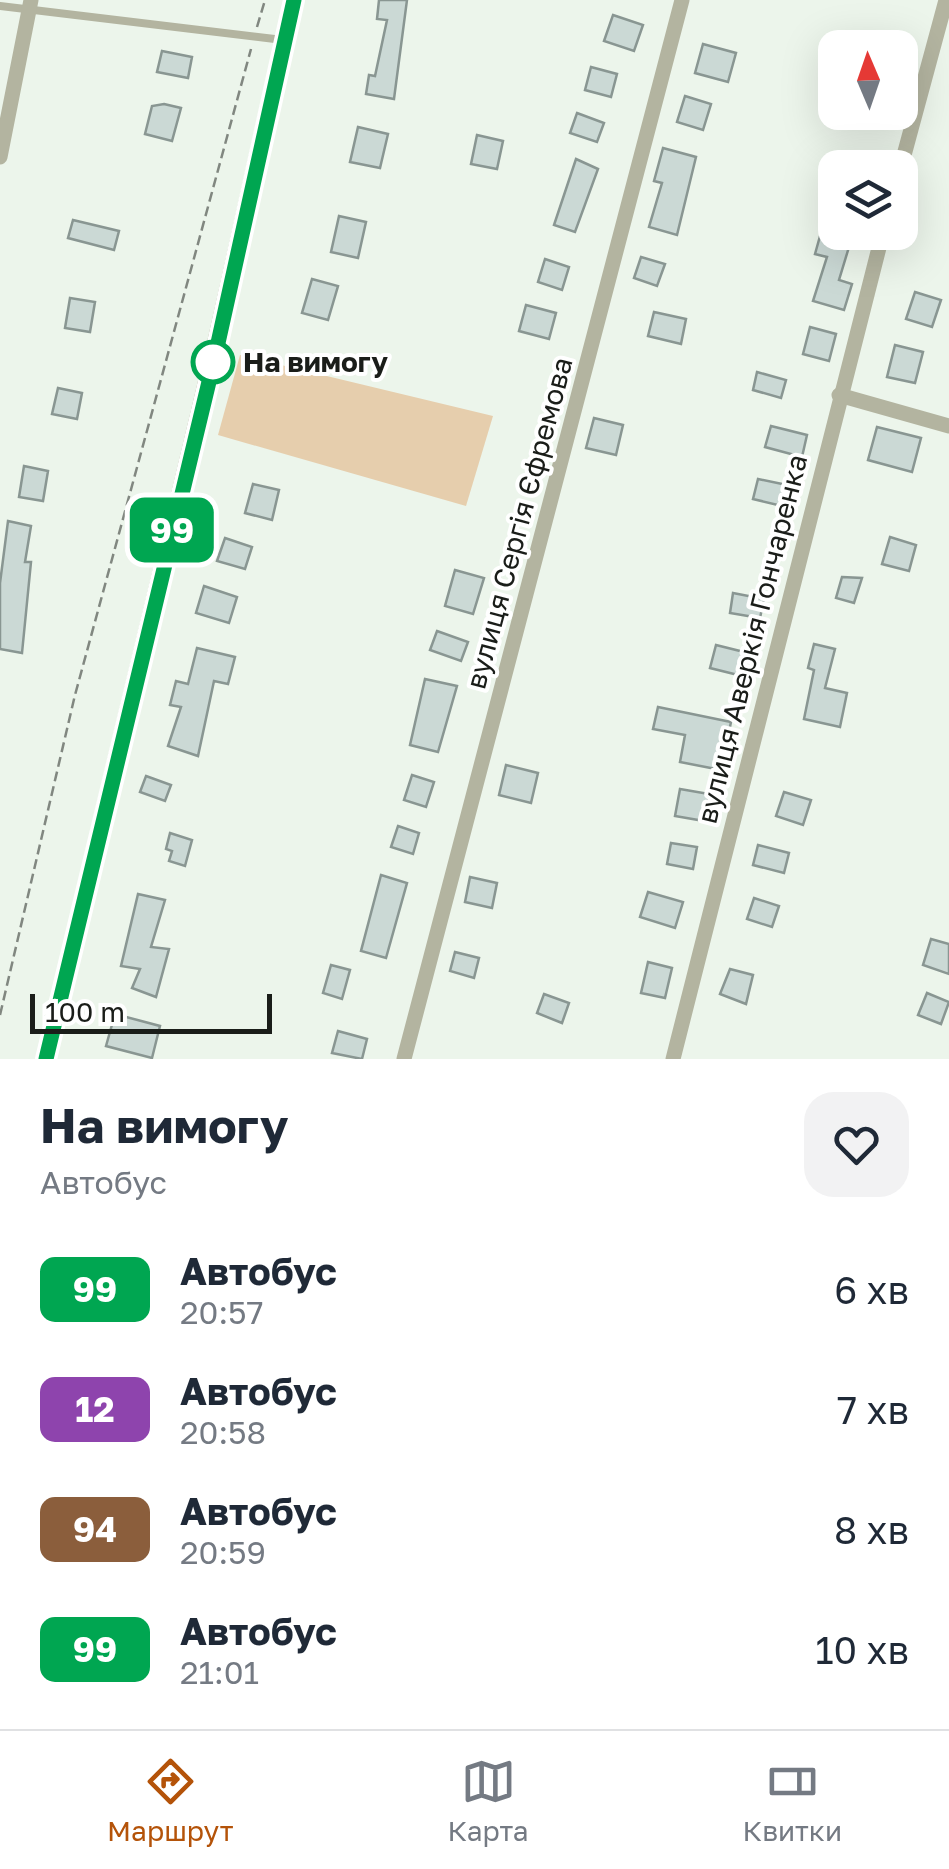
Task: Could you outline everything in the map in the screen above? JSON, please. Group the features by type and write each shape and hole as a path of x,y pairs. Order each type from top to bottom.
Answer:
{"street":[{"path":"46,1059 214,361 294,0"},
{"name":"вулиця Сергія Єфремова","path":"404,1059 682,0"},
{"path":"905,150 946,0"},
{"path":"0,157 30,6"},
{"name":"вулиця Аверкія Гончаренка","path":"673,1059 878,250"},
{"path":"839,396 949,426"}],"lane":[{"path":"0,6 30,6 254,39 285,40"}],"path":[{"path":"0,1015 75,694 265,0"}],"shaded area":[{"path":"240,355 493,416 466,506 218,435"}],"building":[{"path":"379,0 407,0 394,99 366,94 369,75 375,76 387,20 377,19"},
{"path":"613,15 643,25 634,51 604,41"},
{"path":"703,44 736,53 728,82 695,73"},
{"path":"162,51 192,57 188,78 157,72"},
{"path":"591,67 617,74 611,97 585,90"},
{"path":"685,96 711,104 703,130 677,122"},
{"path":"152,106 181,108 172,141 145,134"},
{"path":"577,113 604,123 597,142 570,133"},
{"path":"358,127 388,134 380,168 350,162"},
{"path":"477,135 503,141 497,169 471,164"},
{"path":"663,148 696,157 677,235 649,227 662,183 654,181"},
{"path":"576,159 598,169 575,232 554,225"},
{"path":"339,216 366,222 358,258 331,252"},
{"path":"73,220 119,231 114,250 68,238"},
{"path":"818,243 818,250 848,250 839,280 852,284 844,310 813,301 827,257 815,254"},
{"path":"641,257 665,264 657,286 634,278"},
{"path":"545,259 569,267 562,290 538,282"},
{"path":"312,279 338,286 328,320 302,313"},
{"path":"915,292 941,300 932,327 906,319"},
{"path":"70,298 95,302 90,332 65,328"},
{"path":"526,305 556,313 549,339 519,331"},
{"path":"654,312 686,319 681,344 648,336"},
{"path":"810,327 836,334 829,361 803,354"},
{"path":"895,345 923,352 915,383 887,377"},
{"path":"757,372 786,380 781,398 753,390"},
{"path":"58,388 82,393 77,419 52,414"},
{"path":"594,418 623,425 616,455 586,448"},
{"path":"771,426 807,435 802,457 765,447"},
{"path":"877,427 921,438 912,472 868,460"},
{"path":"24,466 48,471 43,501 19,497"},
{"path":"758,479 787,485 782,506 753,499"},
{"path":"253,484 279,490 272,520 245,513"},
{"path":"8,521 31,526 25,562 31,562 22,653 0,649 0,583"},
{"path":"890,537 916,545 909,571 882,564"},
{"path":"225,538 252,547 245,569 217,561"},
{"path":"455,570 484,578 473,614 445,606"},
{"path":"842,577 862,578 854,603 836,598"},
{"path":"204,586 237,597 229,623 196,613"},
{"path":"733,593 764,599 760,618 730,613"},
{"path":"437,631 468,642 461,661 430,650"},
{"path":"814,644 835,649 825,688 847,693 840,727 804,719 814,670 808,668"},
{"path":"716,645 748,653 742,676 710,668"},
{"path":"197,648 235,657 228,684 214,681 198,756 168,746 181,707 170,705 176,681 188,684"},
{"path":"425,679 457,686 438,752 410,745"},
{"path":"658,707 731,722 721,770 680,762 685,735 653,729"},
{"path":"506,765 538,773 531,803 499,795"},
{"path":"412,775 434,782 426,807 404,800"},
{"path":"146,776 171,785 165,801 140,792"},
{"path":"680,789 709,794 704,821 675,816"},
{"path":"784,792 811,800 803,825 776,816"},
{"path":"398,826 419,833 413,854 391,847"},
{"path":"170,833 192,840 185,866 169,861 172,851 166,849"},
{"path":"671,843 697,847 693,869 667,864"},
{"path":"758,845 789,853 784,873 753,865"},
{"path":"381,875 407,883 386,958 361,951"},
{"path":"470,877 497,883 492,908 465,902"},
{"path":"648,892 683,902 675,928 640,917"},
{"path":"138,894 165,900 151,947 169,949 156,997 132,988 140,969 121,966"},
{"path":"754,898 779,906 772,927 747,919"},
{"path":"931,939 949,944 949,974 923,965"},
{"path":"455,952 479,958 474,978 450,971"},
{"path":"648,962 672,968 665,998 641,993"},
{"path":"331,965 350,970 342,999 323,993"},
{"path":"730,969 753,975 746,1004 720,994"},
{"path":"927,993 949,1002 941,1024 918,1015"},
{"path":"544,994 569,1003 562,1023 537,1013"},
{"path":"115,1014 160,1026 152,1058 106,1046"},
{"path":"338,1031 367,1039 362,1059 332,1053"}],"bus line":[{"name":"99","path":"46,1059 214,361 294,0"}],"place":[{"name":"На вимогу","path":"213,362"}]}
